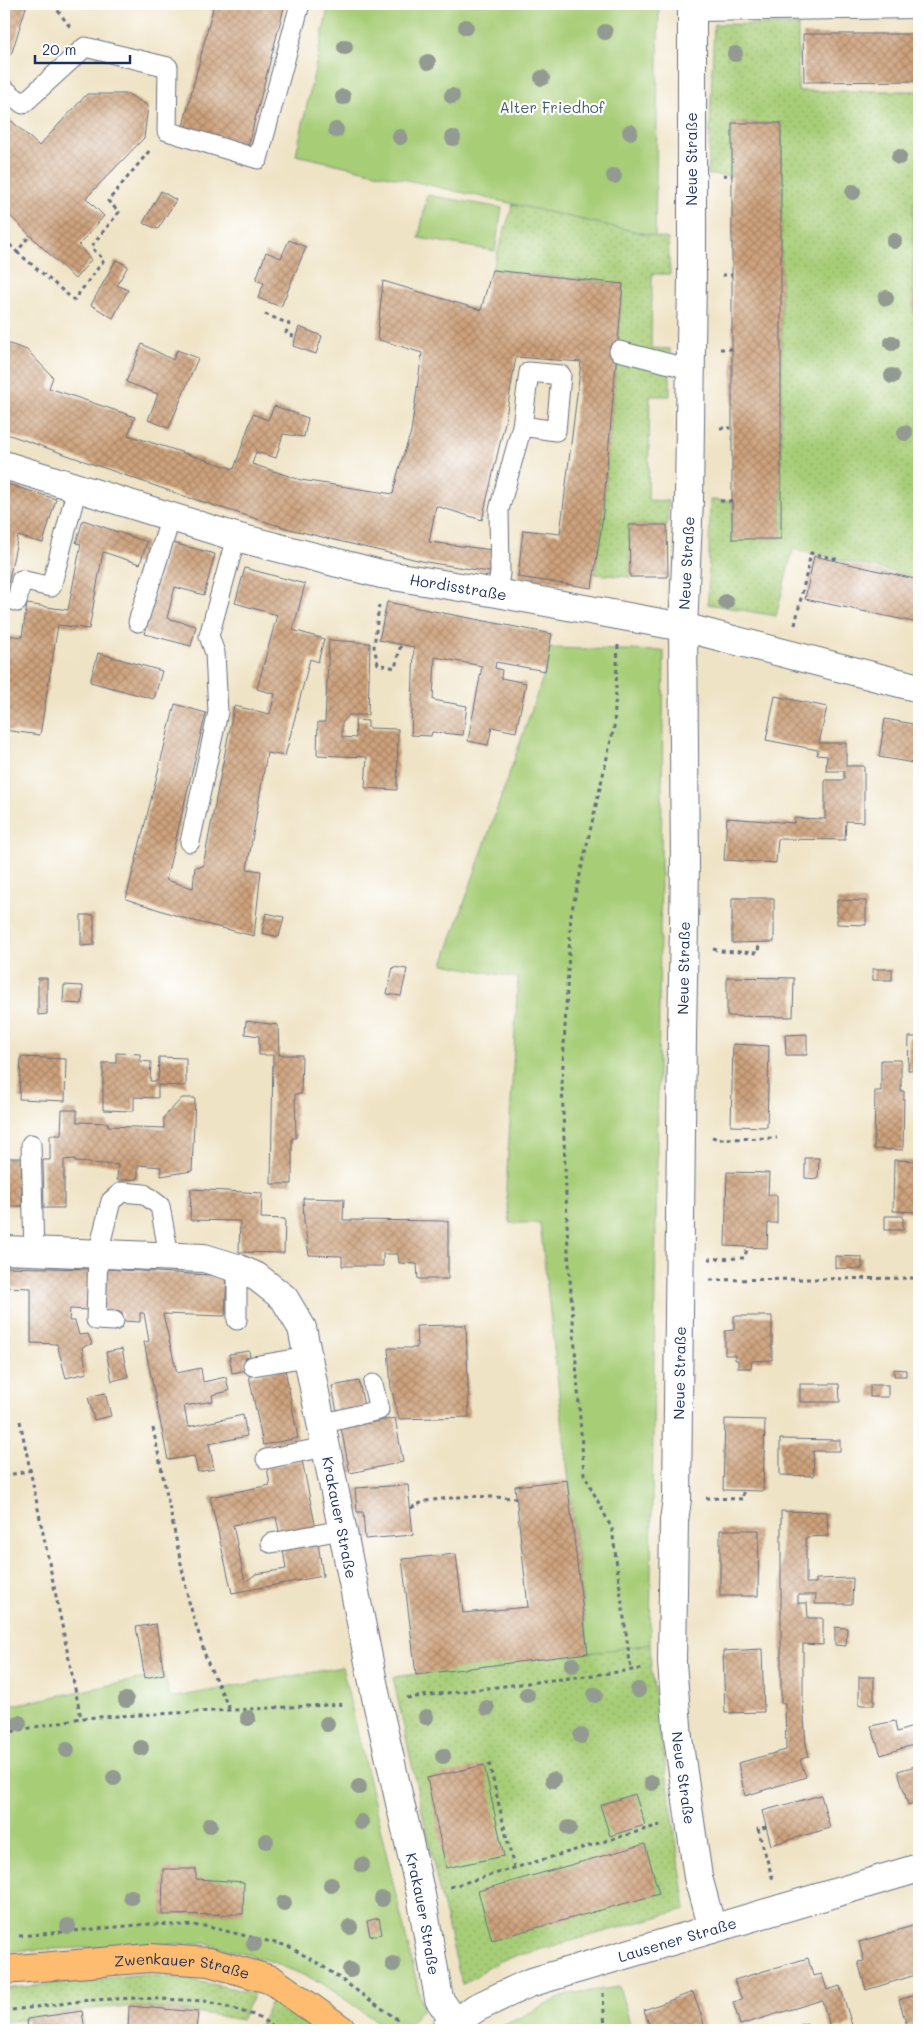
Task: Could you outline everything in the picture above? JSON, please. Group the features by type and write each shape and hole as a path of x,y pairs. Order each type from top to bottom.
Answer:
{"main road":[{"name":"Zwenkauer Straße","path":"4,1970 150,1958 209,1962 272,1980 342,2030"}],"street":[{"path":"692,5 919,4"},
{"name":"Neue Straße","path":"692,5 689,500 683,627 686,866 683,941 678,1499 674,1521 672,1663 678,1738 698,1876 712,1929"},
{"name":"Hordisstraße","path":"4,465 236,537 381,574 619,614 683,627 919,688"},
{"name":"Krakauer Straße","path":"4,1250 204,1258 237,1268 257,1277 284,1298 302,1328 346,1557 421,1895 439,1999 450,2026"},
{"name":"Lausener Straße","path":"450,2026 476,2008 529,1983 919,1868"}],"lane":[{"path":"4,89 23,104 85,47 168,67 167,131 258,159 300,4"},
{"path":"619,352 690,369"},
{"path":"497,593 500,573 499,510 522,426"},
{"path":"17,602 21,580 51,587 77,488"},
{"path":"138,622 171,517"},
{"path":"190,842 218,712 216,653 209,636 236,537"},
{"path":"30,1144 34,1252"},
{"path":"114,1321 96,1320 98,1253 111,1202 122,1192 144,1194 160,1206 169,1256"},
{"path":"237,1268 238,1320"},
{"path":"253,1366 307,1357"},
{"path":"266,1459 323,1436 379,1410 373,1384"},
{"path":"271,1543 342,1530"}],"path":[{"path":"4,239 74,300 104,260 91,246 119,212 108,200 167,131"},
{"path":"17,252 30,235"},
{"path":"265,314 289,324 286,333 295,337"},
{"path":"788,655 811,553 836,559"},
{"path":"381,574 380,603 374,647 378,664 395,668 401,644"},
{"path":"619,614 614,727 571,914 562,1083 568,1252 584,1474 612,1529 631,1670"},
{"path":"683,941 721,951 758,953 759,943"},
{"path":"682,1131 719,1139 778,1138"},
{"path":"680,1269 744,1258 748,1247"},
{"path":"680,1269 919,1278"},
{"path":"20,1421 32,1470 81,1718"},
{"path":"153,1428 189,1602 207,1660 230,1710"},
{"path":"4,1476 32,1470"},
{"path":"678,1499 743,1499 743,1491"},
{"path":"411,1508 425,1500 468,1496 516,1498"},
{"path":"4,1733 81,1718 377,1702 631,1670 672,1663"},
{"path":"490,1763 514,1868"},
{"path":"421,1895 672,1822 690,1819"},
{"path":"766,1827 758,1829 782,1909"},
{"path":"602,1962 605,2030"},
{"path":"4,2011 90,2000 138,1998 205,2001 254,2015 280,2030"}],"green space":[{"name":"Alter Friedhof","path":"329,4 659,4 655,236 296,155"},
{"path":"714,24 798,25 798,91 919,91 919,200 914,201 914,314 919,314 919,578 793,549 776,616 708,604 710,500 732,501 732,538 781,539 781,123 732,123 732,176 708,175"},
{"path":"427,195 502,208 495,251 419,238"},
{"path":"919,200 919,314 913,314 913,201"},
{"path":"513,204 668,239 670,274 652,274 651,348 670,349 670,396 650,396 648,500 668,501 667,525 629,525 630,577 595,574 602,523 623,284 492,270"},
{"path":"549,648 664,651 650,1644 588,1653 540,1223 510,1223 506,1190 518,978 443,964 545,671"},
{"path":"650,1644 651,1667 686,1909 499,1961 462,1985 439,1890 393,1677"},
{"path":"342,1667 423,2009 404,2030 389,2030 320,1982 270,1961 204,1943 4,1951 4,1707 164,1674 170,1698"},
{"path":"143,1974 187,1979 254,1993 241,2020 158,2008 114,2007 4,2022 4,1989"},
{"path":"619,1987 632,2030 494,2030 568,1994"},
{"path":"270,2003 295,2014 322,2030 267,2030 259,2026"}],"building":[{"path":"4,4 27,4 12,52 4,62"},
{"path":"200,4 285,4 248,146 182,130 213,8"},
{"path":"803,34 919,34 919,81 804,82"},
{"path":"87,94 128,94 148,106 144,138 86,198 104,216 79,245 91,260 75,279 4,210 4,114 39,146"},
{"path":"732,123 781,123 781,539 732,539"},
{"path":"161,191 176,200 158,229 143,223"},
{"path":"289,240 306,247 281,307 258,298 264,283 256,280 266,252 281,258"},
{"path":"116,260 128,266 117,285 128,290 113,318 91,305"},
{"path":"492,270 623,284 602,523 592,588 518,577 523,530 560,534 581,362 516,357 505,422 482,520 436,506 429,542 493,550 490,572 426,562 289,529 190,498 4,433 4,342 27,350 53,377 49,388 135,417 128,435 234,469 253,414 268,420 274,406 308,418 304,437 283,434 276,458 256,452 252,464 301,480 393,494 411,432 422,353 377,339 383,281 481,310"},
{"path":"913,294 919,294 919,314 913,314"},
{"path":"299,327 322,336 316,354 293,346"},
{"path":"142,344 173,360 177,350 198,358 169,428 148,420 158,394 126,382"},
{"path":"4,483 56,499 43,543 18,536 5,598"},
{"path":"83,520 147,542 140,564 103,552 89,629 58,625 40,735 4,730 4,635 22,637 27,604 68,610 81,544 76,543"},
{"path":"629,525 667,525 668,577 630,577"},
{"path":"169,542 215,554 204,595 175,587 167,618 196,626 191,646 145,634"},
{"path":"814,556 919,580 919,623 805,599"},
{"path":"245,568 305,584 293,630 324,639 318,662 310,659 285,756 267,753 247,869 261,871 254,936 190,920 126,899 175,704 206,713 166,880 193,888 195,867 203,866 234,706 270,714 275,694 257,689 277,615 235,603"},
{"path":"387,602 552,634 545,671 496,662 495,668 502,670 501,678 526,683 516,732 492,727 488,745 468,741 482,666 435,657 433,700 467,706 463,735 432,732 431,736 411,735 414,647 379,640"},
{"path":"329,640 370,643 368,715 349,715 342,723 342,737 356,738 355,720 368,721 368,728 398,729 397,790 365,788 367,757 317,755 318,722 325,722"},
{"path":"98,653 162,671 154,699 90,682"},
{"path":"775,696 827,707 819,743 846,743 846,766 864,766 864,822 846,821 845,840 778,839 776,863 724,860 727,818 794,823 794,818 825,819 825,780 844,780 844,771 826,771 827,756 817,755 818,750 766,740"},
{"path":"885,719 919,725 919,764 879,757"},
{"path":"732,898 774,898 774,942 732,943"},
{"path":"837,900 866,901 866,925 837,924"},
{"path":"266,913 284,917 279,937 262,933"},
{"path":"81,915 94,915 94,945 81,946"},
{"path":"393,967 407,969 401,996 387,994"},
{"path":"873,969 892,969 892,980 873,980"},
{"path":"727,977 794,978 793,1017 727,1016"},
{"path":"38,978 47,978 47,1014 38,1015"},
{"path":"64,985 83,986 82,1004 63,1003"},
{"path":"246,1021 278,1025 279,1055 302,1055 301,1094 295,1094 296,1138 292,1138 292,1184 271,1184 273,1055 259,1055 259,1036 245,1034"},
{"path":"807,1034 807,1055 786,1055 785,1035"},
{"path":"909,1037 919,1037 919,1070 908,1070"},
{"path":"733,1044 769,1046 767,1127 731,1126"},
{"path":"116,1053 140,1054 140,1061 151,1062 150,1081 158,1081 159,1057 186,1058 186,1086 158,1085 158,1098 134,1097 134,1111 103,1110 103,1063 116,1063"},
{"path":"21,1057 66,1059 65,1101 19,1099"},
{"path":"881,1060 901,1060 901,1091 904,1091 903,1150 874,1149 875,1091 881,1091"},
{"path":"182,1098 195,1098 192,1171 161,1176 161,1167 138,1165 138,1179 117,1180 118,1165 75,1162 75,1159 64,1160 64,1208 44,1208 43,1160 50,1160 50,1135 61,1135 62,1110 77,1110 77,1122 108,1123 108,1126 164,1128 164,1117"},
{"path":"4,1158 22,1158 22,1206 4,1206"},
{"path":"805,1158 819,1158 818,1179 805,1178"},
{"path":"894,1160 919,1161 919,1212 893,1211"},
{"path":"727,1172 769,1173 768,1195 777,1195 777,1223 768,1223 767,1248 725,1246"},
{"path":"191,1189 262,1193 261,1218 285,1219 284,1253 239,1252 240,1221 190,1220"},
{"path":"303,1198 344,1199 343,1220 448,1221 448,1279 418,1279 417,1264 399,1263 398,1254 383,1254 383,1266 342,1266 342,1256 309,1255"},
{"path":"885,1216 903,1216 903,1230 885,1230"},
{"path":"835,1256 862,1257 862,1269 835,1268"},
{"path":"4,1267 91,1269 89,1310 70,1309 69,1321 75,1321 79,1335 88,1334 92,1344 82,1347 87,1373 66,1378 57,1344 31,1343 31,1288 4,1287"},
{"path":"104,1269 227,1276 225,1316 163,1314 177,1373 201,1368 203,1382 226,1377 229,1391 212,1395 213,1401 184,1406 188,1427 243,1415 247,1436 209,1444 214,1469 198,1472 194,1456 168,1460 144,1342 149,1341 144,1313 140,1313 140,1322 122,1321 122,1312 102,1311"},
{"path":"734,1316 772,1316 772,1360 752,1361 751,1368 738,1368 738,1360 735,1360 735,1355 725,1355 725,1331 734,1330"},
{"path":"6,1320 8,1342 4,1343 4,1321"},
{"path":"466,1325 469,1417 399,1419 391,1387 388,1348 417,1348 416,1326"},
{"path":"122,1349 128,1377 112,1381 106,1352"},
{"path":"249,1351 250,1357 245,1358 247,1370 232,1373 229,1354"},
{"path":"285,1369 298,1438 263,1445 249,1376"},
{"path":"894,1369 906,1370 906,1376 894,1376"},
{"path":"359,1381 364,1407 337,1412 332,1386"},
{"path":"800,1384 839,1384 840,1402 800,1402"},
{"path":"870,1385 888,1385 888,1397 870,1397"},
{"path":"105,1393 111,1416 94,1420 88,1397"},
{"path":"395,1418 403,1462 350,1473 341,1428"},
{"path":"725,1419 765,1420 763,1491 723,1490"},
{"path":"780,1439 840,1440 840,1451 813,1451 814,1476 780,1475"},
{"path":"302,1460 316,1529 280,1536 276,1517 233,1525 245,1582 256,1574 286,1569 283,1549 318,1543 323,1576 232,1593 210,1497 270,1485 267,1467"},
{"path":"567,1480 588,1653 416,1675 402,1559 456,1554 463,1613 528,1607 515,1486"},
{"path":"408,1485 413,1535 365,1539 363,1512 357,1512 355,1488"},
{"path":"781,1511 827,1512 828,1536 806,1537 806,1583 816,1583 816,1579 853,1578 852,1604 815,1604 816,1595 798,1595 798,1603 807,1603 808,1618 823,1618 823,1645 803,1644 803,1703 806,1745 809,1756 800,1760 806,1777 745,1796 738,1763 786,1750 785,1703 781,1703"},
{"path":"720,1530 759,1530 758,1596 720,1596"},
{"path":"156,1624 164,1674 145,1678 136,1627"},
{"path":"835,1627 847,1628 846,1646 835,1645"},
{"path":"762,1649 764,1712 725,1713 723,1651"},
{"path":"859,1677 874,1677 874,1705 859,1705"},
{"path":"895,1721 897,1732 919,1725 919,1743 881,1755 871,1726"},
{"path":"484,1765 504,1856 446,1868 427,1778"},
{"path":"919,1765 919,1801 908,1805 898,1771"},
{"path":"635,1794 645,1825 610,1836 600,1805"},
{"path":"821,1795 830,1828 771,1845 762,1811"},
{"path":"645,1844 659,1894 492,1940 478,1891"},
{"path":"163,1869 196,1869 196,1879 244,1882 243,1914 162,1915"},
{"path":"379,1918 382,1934 370,1936 367,1921"},
{"path":"919,1924 919,1974 866,1990 858,1962 864,1961 859,1942"},
{"path":"808,1958 813,1976 822,1974 827,1990 840,1986 852,2025 831,2030 822,2000 740,2025 733,2002 742,2000 734,1980"},
{"path":"693,1992 706,2030 651,2030 644,2010"},
{"path":"919,1994 919,2023 907,2026 899,2000"},
{"path":"129,2006 198,2012 196,2030 128,2030"},
{"path":"82,2011 85,2030 28,2030 27,2019"},
{"path":"807,2023 809,2030 786,2030"}]}
